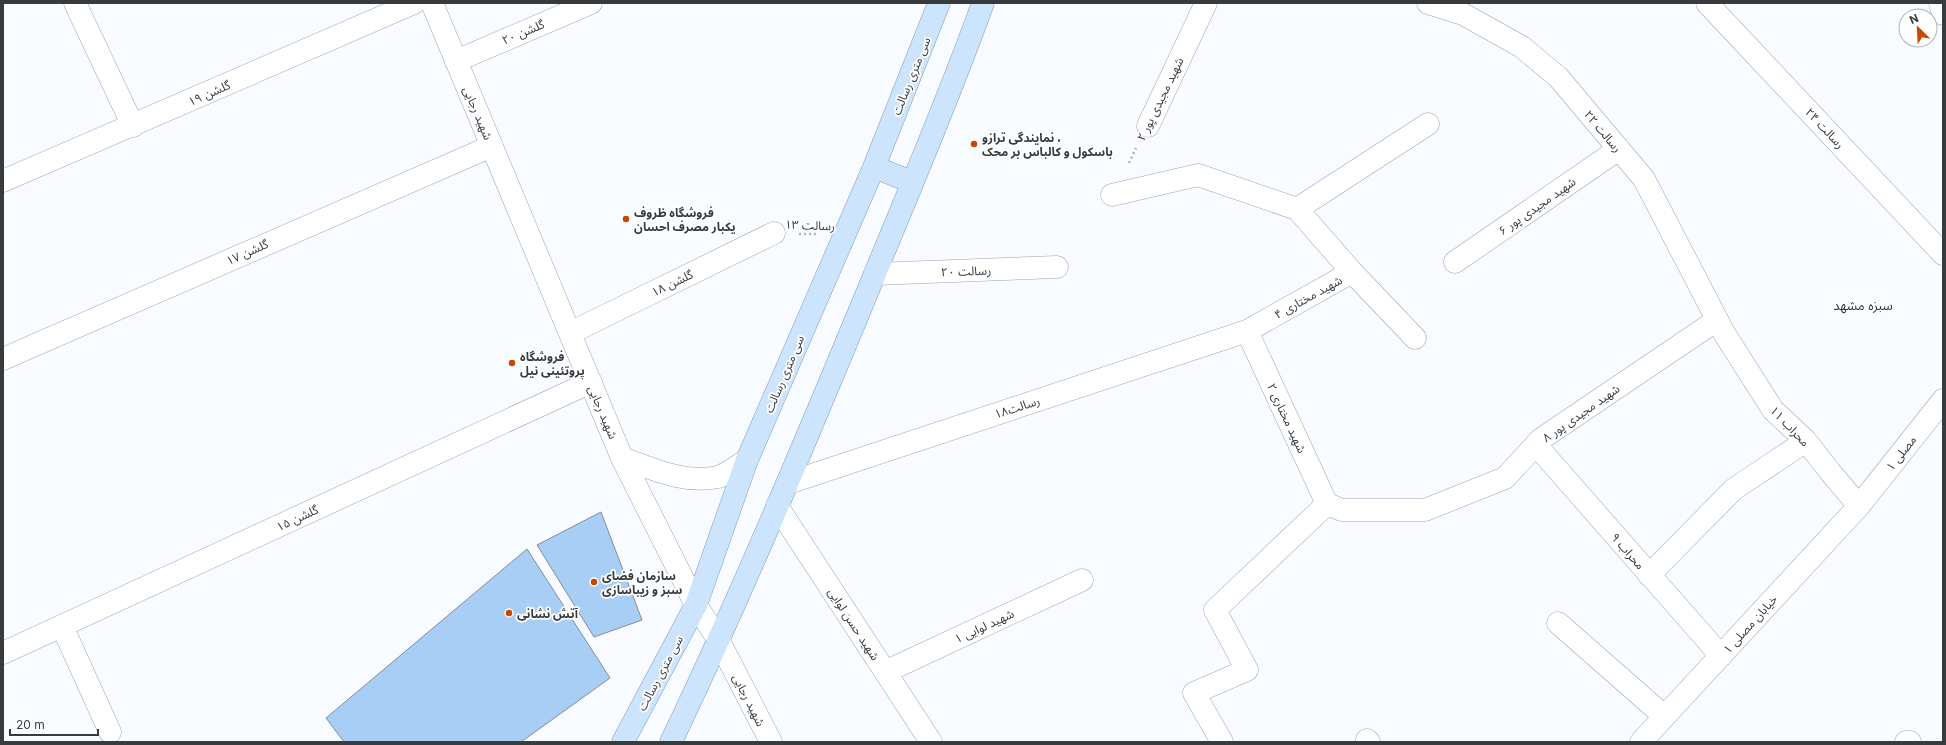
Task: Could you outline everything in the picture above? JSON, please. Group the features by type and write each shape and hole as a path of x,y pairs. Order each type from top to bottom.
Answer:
{"main road":[{"name":"سی متری رسالت","path":"623,742 696,605 747,460 874,167 939,3"},
{"path":"671,742 719,641 788,483 875,274 983,3"},
{"path":"874,167 912,182"}],"street":[{"path":"75,3 133,126"},
{"name":"۱۹ گلشن","path":"3,181 414,3"},
{"name":"شهید رجایی","path":"432,3 622,458 696,605 719,641 771,742"},
{"name":"۲۰ گلشن","path":"456,60 590,3"},
{"name":"۲ شهید مجیدی پور","path":"1148,126 1206,3"},
{"name":"۲۲ رسالت","path":"1428,3 1463,14 1522,47 1558,77 1644,180 1717,320"},
{"name":"۲۴ رسالت","path":"1707,3 1943,254"},
{"path":"1940,3 1943,14"},
{"path":"1297,209 1428,124"},
{"name":"گلشن ۱۷","path":"3,359 492,146"},
{"name":"۶ شهید مجیدی پور","path":"1455,262 1619,150"},
{"path":"1112,195 1198,175 1297,209 1352,272"},
{"name":"۱۸ گلشن","path":"570,333 774,233"},
{"name":"۲۰ رسالت","path":"875,274 1057,267"},
{"name":"۴ شهید مختاری","path":"1247,331 1352,272 1415,338"},
{"name":"۱۱ محراب","path":"1717,320 1773,410 1806,441 1859,506"},
{"name":"۸ شهید مجیدی پور","path":"1327,504 1342,510 1425,510 1505,478 1541,439 1717,320"},
{"name":"رسالت۱۸","path":"788,483 1247,331"},
{"name":"۲ شهید مختاری","path":"1247,331 1327,504"},
{"name":"گلشن ۱۵","path":"3,653 591,382"},
{"name":"۱ مصلی","path":"1859,506 1943,400"},
{"path":"1649,574 1734,489 1806,441"},
{"name":"۹ محراب","path":"1536,445 1721,656"},
{"path":"622,458 669,475 691,479 719,477 747,460"},
{"path":"1222,742 1194,693 1247,670 1216,610 1327,504"},
{"name":"شهید حسن لوایی","path":"777,506 931,742"},
{"name":"خیابان مصلی ۱","path":"1641,742 1859,506"},
{"name":"۱ شهید لوایی","path":"885,672 1082,580"},
{"path":"1558,622 1664,716"},
{"path":"62,626 110,732"}],"path":[{"name":"۲ شهید مجیدی پور","path":"1112,195 1148,126"},
{"name":"۱۳ رسالت","path":"774,233 844,235"}],"building":[{"name":"سازمان فضای سبز و زیباسازی","path":"601,512 642,620 594,637 537,545"},
{"name":"آتش نشانی","path":"527,549 610,678 521,742 344,742 326,718"}],"place":[{"name":"نمایندگی ترازو ، باسکول و کالباس بر محک","path":"974,144"},
{"name":"فروشگاه ظروف یکبار مصرف احسان","path":"626,219"},
{"name":"فروشگاه پروتئینی نیل","path":"512,363"},
{"name":"سازمان فضای سبز و زیباسازی","path":"594,582"},
{"name":"آتش نشانی","path":"509,613"}],"district":[{"name":"سبزه مشهد","path":"1863,305"}]}
